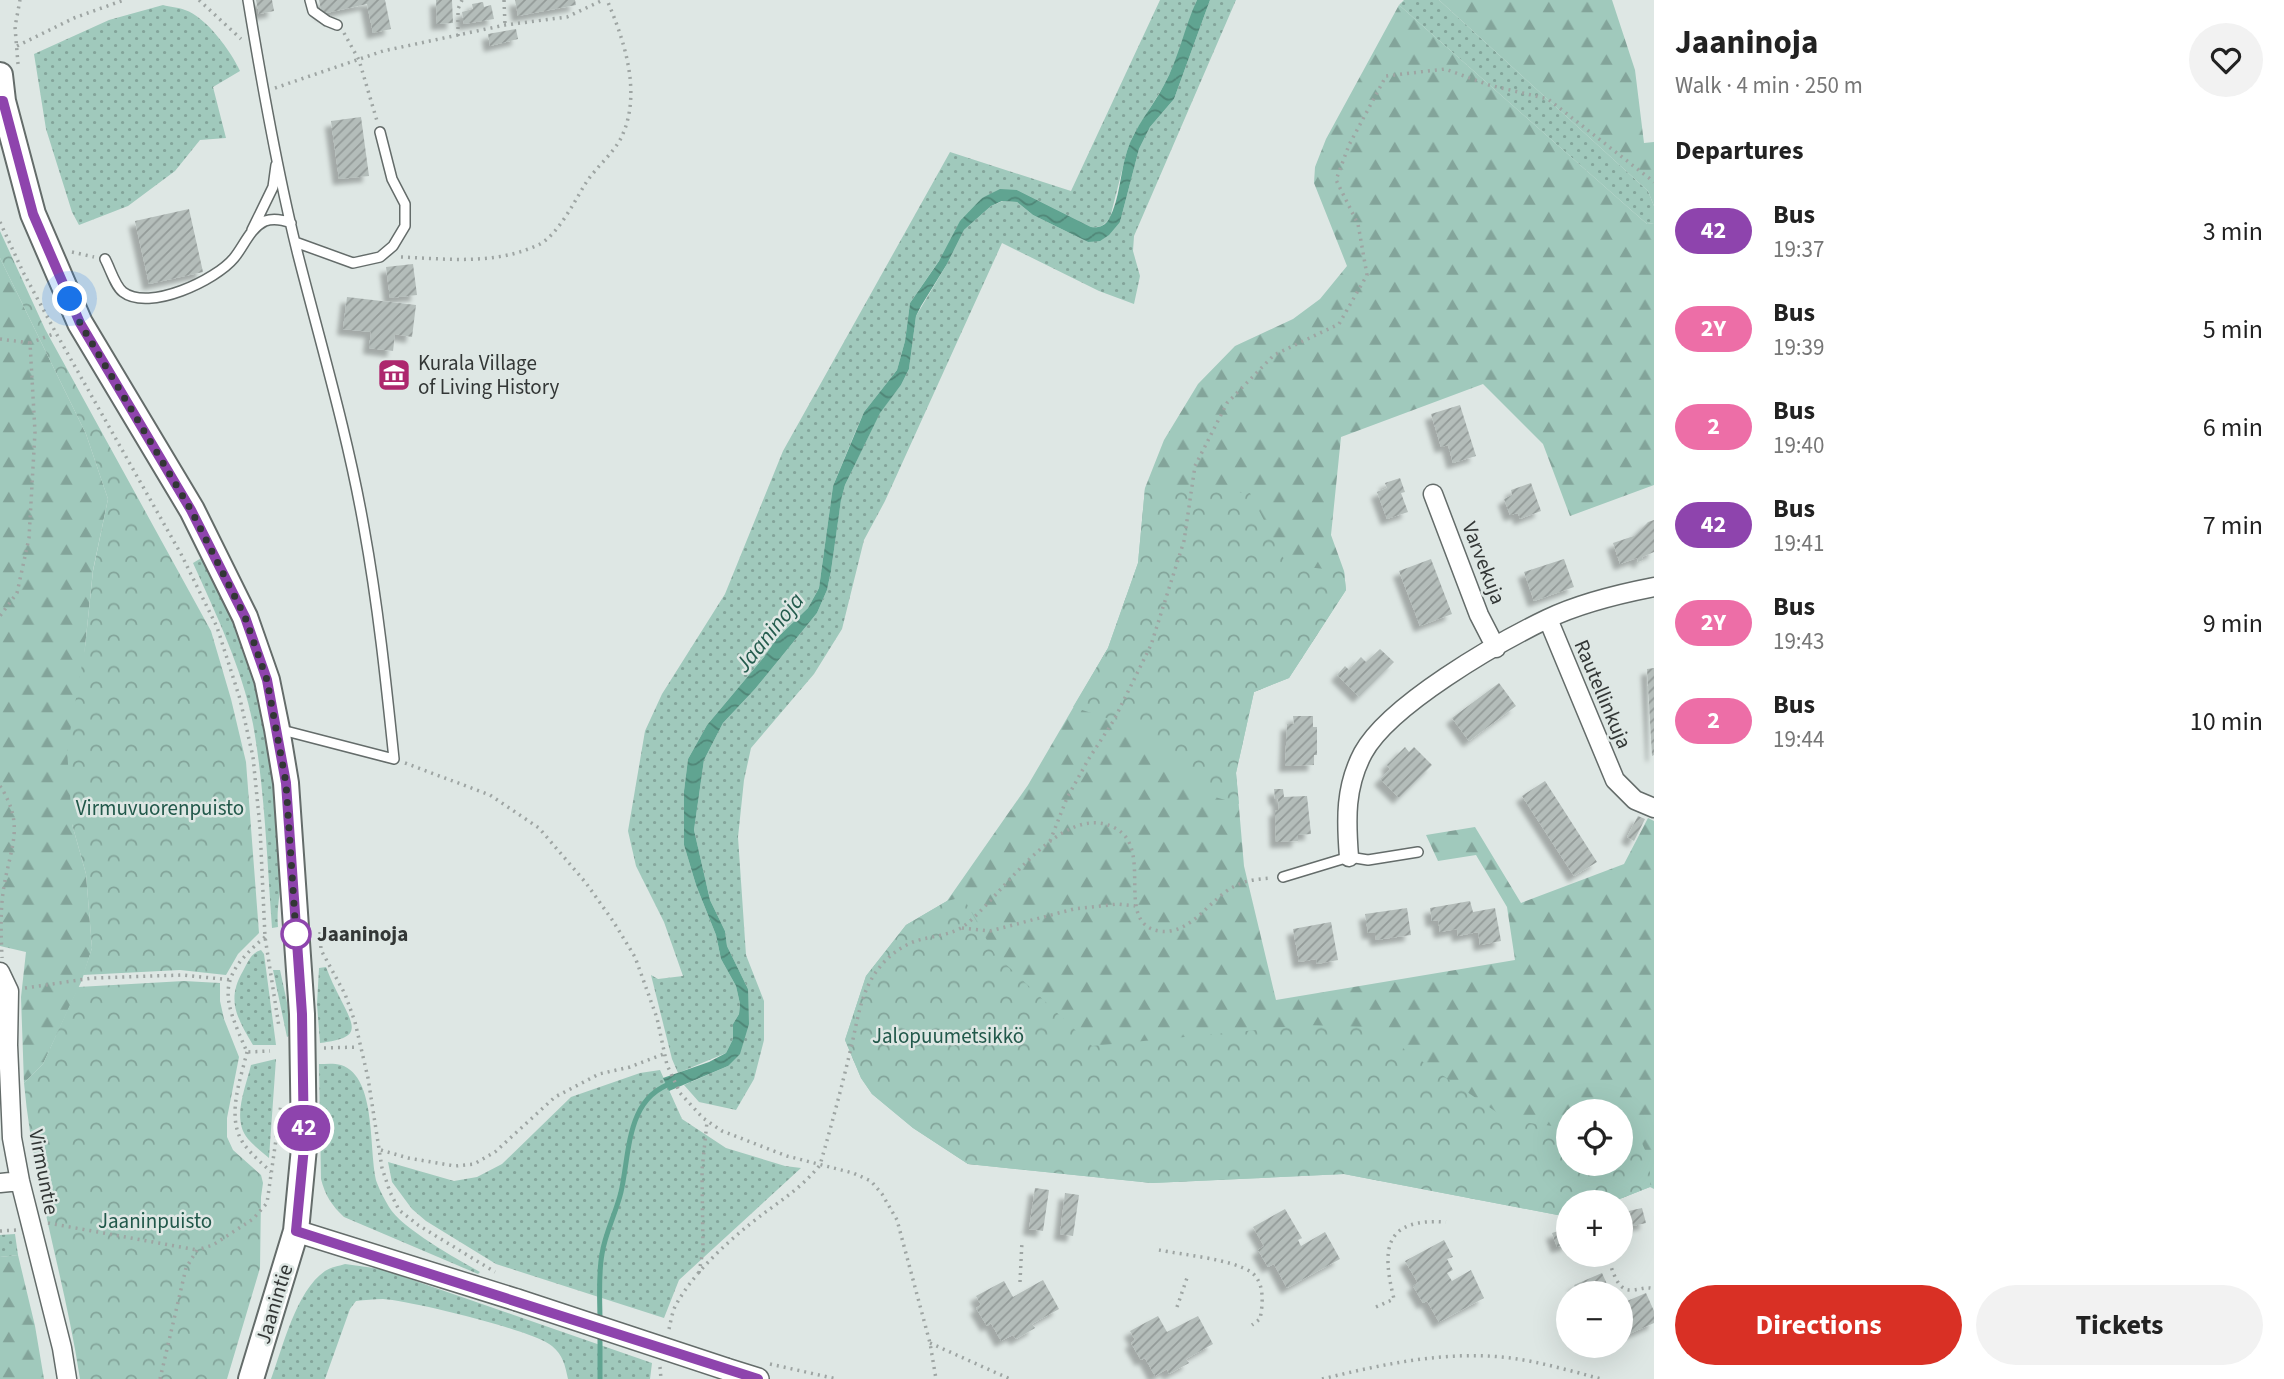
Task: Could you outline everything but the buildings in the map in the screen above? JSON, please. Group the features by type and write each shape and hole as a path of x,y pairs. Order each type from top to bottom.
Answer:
{"main road":[{"name":"Jaanintie","path":"10,73 1,101 33,214 80,323 218,560 245,617 267,680 277,729 286,783 302,1014 304,1147 296,1231 251,1379"}],"street":[{"name":"Varvekuja","path":"1433,494 1479,615 1496,648"},
{"path":"1349,857 1347,800 1354,775 1365,749 1389,720 1462,666 1548,619 1602,599 1654,587"},
{"name":"Rautellinkuja","path":"1548,619 1615,780 1635,800 1654,808"},
{"name":"Virmuntie","path":"1,973 9,991 12,1138 67,1379"},
{"path":"0,1183 20,1181"},
{"path":"296,1231 726,1369 763,1371"}],"lane":[{"path":"248,0 276,157 364,526 383,657 394,760 277,729"},
{"path":"310,0 313,11 337,25"},
{"path":"295,242 353,263 381,256 393,246 405,226 405,204 392,179 380,132"},
{"path":"106,259 122,292 146,299 190,288 217,274 234,258 250,234 273,187 276,157"},
{"path":"250,234 264,222 280,219 291,223"},
{"path":"1283,877 1349,857 1368,860 1418,852"}],"path":[{"path":"10,73 16,46 15,27 20,0"},
{"path":"16,46 74,18 124,0"},
{"path":"199,0 244,41 258,63"},
{"path":"458,36 458,9 462,0"},
{"path":"504,0 505,25"},
{"path":"264,92 383,51 505,25 567,17 605,0 625,45 630,104 620,139 611,154 591,174 564,220 542,243 510,256 467,260 381,256"},
{"path":"337,25 343,30 359,60 380,132"},
{"path":"1050,841 1067,798 1114,720 1151,645 1184,541 1195,466 1227,403 1274,355 1339,324 1367,275 1358,224 1336,180 1349,145 1386,76 1446,68 1489,85 1548,99 1654,182"},
{"path":"0,222 56,333 181,554 217,627 240,699 253,757 260,827 265,937 280,1037"},
{"path":"69,244 76,261"},
{"path":"72,252 106,259"},
{"path":"0,339 30,343 56,333"},
{"path":"0,616 17,593 29,538 35,432 30,343"},
{"path":"394,760 490,795 538,828 586,883 635,957 657,1018 667,1065 680,1093 707,1122 722,1131 766,1148 853,1173 871,1181 897,1220 930,1343 936,1379"},
{"path":"0,786 11,803 15,840 4,885 0,922 1,973"},
{"path":"962,928 1050,841 1079,825 1096,823 1114,827 1124,835 1131,845 1135,863 1136,906 1140,917 1147,926 1160,931 1173,930 1200,914 1235,886 1254,880 1283,877"},
{"path":"668,1333 675,1305 699,1273 750,1224 808,1180 820,1165 869,982 891,955 907,944 962,928 990,931 1074,909 1118,904 1136,906"},
{"path":"320,932 321,950 345,994 355,1022 359,1047 369,1078 382,1168 399,1210 418,1225 497,1273"},
{"path":"265,937 250,949 233,974 226,998 247,1052 234,1112 237,1131 245,1147 272,1172"},
{"path":"269,960 277,960"},
{"path":"9,991 93,978 183,975 231,980"},
{"path":"324,1048 359,1047"},
{"path":"247,1052 270,1051"},
{"path":"381,1150 455,1166 474,1164 495,1152 555,1097 599,1074 630,1067 664,1054"},
{"path":"32,1227 52,1223 197,1250 213,1245 253,1219 267,1203 281,1100"},
{"path":"699,1273 703,1250 702,1170 707,1122"},
{"path":"1376,1307 1394,1299 1388,1254 1392,1239 1405,1226 1423,1221 1446,1222"},
{"path":"1020,1282 1022,1241"},
{"path":"160,1379 186,1268 197,1250"},
{"path":"1159,1250 1223,1262 1253,1273 1262,1289 1262,1305 1260,1319 1252,1325"},
{"path":"1612,1267 1617,1280 1628,1291 1650,1287 1654,1289"},
{"path":"1177,1307 1188,1275"},
{"path":"930,1343 1010,1379"},
{"path":"1322,1379 1394,1363 1464,1356 1512,1359 1601,1379"},
{"path":"661,1379 662,1357"},
{"path":"763,1371 837,1379"}],"green space":[{"path":"1160,0 1197,0 1177,59 1127,151 1110,218 1102,226 1091,227 1017,190 982,198 910,303 905,341 897,370 864,412 854,435 833,486 819,588 808,608 777,638 707,725 688,759 684,791 684,845 716,935 721,959 736,986 740,1004 739,1014 733,1024 733,1039 726,1053 678,1073 651,975 658,979 683,976 664,922 636,866 628,831 645,731 662,694 725,594 783,451 950,152 1071,191"},
{"path":"1210,0 1236,0 1134,236 1133,251 1140,276 1134,304 1099,291 1002,243 885,501 864,540 842,629 814,674 751,748 744,780 738,837 746,955 764,1001 764,1040 754,1079 736,1110 699,1102 684,1085 728,1066 748,989 727,946 725,931 710,900 694,830 704,760 723,723 755,689 817,613 827,590 845,485 880,412 901,385 909,369 916,316 964,230 991,206 1003,201 1017,202 1033,215 1088,242 1120,222 1139,149 1150,127 1174,99"},
{"path":"1404,0 1439,0 1648,191 1654,206 1654,223 1647,224 1399,5"},
{"path":"1439,0 1612,0 1635,70 1644,143 1654,142 1654,206 1648,191"},
{"path":"163,5 185,10 201,20 231,54 240,71 213,87 226,138 200,140 175,171 128,206 79,225 72,212 46,129 34,54 109,20"},
{"path":"1399,5 1647,224 1654,223 1654,485 1570,516 1543,444 1483,384 1341,437 1331,535 1344,571 1346,590 1289,678 1254,692 1236,773 1244,866 1276,1000 1515,960 1507,907 1476,855 1438,861 1426,835 1475,827 1521,903 1624,864 1648,818 1654,821 1654,1189 1650,1187 1633,1194 1633,1190 1556,1190 1556,1215 1344,1174 1152,1183 968,1164 913,1128 872,1094 861,1078 845,1040 866,976 906,925 947,901 1028,785 1108,648 1138,563 1145,488 1164,440 1198,384 1235,346 1293,319 1320,299 1347,266 1314,183 1315,167 1326,139"},
{"name":"Virmuvuorenpuisto","path":"0,231 45,329 211,631 246,762 259,933 238,954 226,975 180,970 83,975 92,948 86,874 72,824 67,749 85,647 93,571 108,499 86,434 0,258"},
{"name":"Virmuvuorenpuisto","path":"0,258 86,434 108,499 93,570 72,824 86,874 92,948 82,980 43,1064 24,1083 21,997 26,952 0,946"},
{"path":"1145,488 1250,493 1287,565 1344,571 1346,590 1289,678 1254,692 1236,773 1239,804 1208,795 1134,727 1073,707 1108,648 1138,563"},
{"path":"203,557 239,636 265,718 274,774 280,849 278,927 272,928 263,800 253,724 235,662 193,563"},
{"name":"Jalopuumetsikkö","path":"963,897 994,953 1092,1046 1307,1025 1372,1027 1508,1120 1556,1126 1556,1176 1633,1176 1633,1139 1641,1141 1650,1161 1650,1187 1633,1194 1633,1190 1556,1190 1556,1215 1344,1174 1152,1183 968,1164 913,1128 872,1094 861,1078 845,1040 866,976 906,925 947,901"},
{"path":"261,950 264,954 276,1045 253,1045 238,1017 234,1000 238,981 250,958"},
{"path":"326,967 352,1025 349,1035 320,1043 317,1004 319,968"},
{"path":"273,970 280,970 288,1007 291,1035 287,1037"},
{"name":"Jaaninpuisto","path":"184,981 220,983 224,1019 239,1057 227,1118 227,1137 233,1150 261,1175 263,1183 260,1268 227,1379 80,1379 34,1158 24,1083 43,1064 78,987"},
{"path":"276,1059 269,1158 248,1139 243,1131 240,1113 251,1065"},
{"path":"319,1064 341,1065 353,1072 361,1084 370,1118 377,1183 395,1215 417,1233 480,1272 478,1274 344,1217 333,1204 321,1179"},
{"path":"660,1070 682,1119 726,1148 785,1166 801,1168 679,1280 664,1318 496,1264 426,1221 412,1209 392,1182 388,1162 454,1181 477,1177 502,1164 571,1097 640,1073"},
{"path":"15,1234 18,1255 0,1257 0,1235"},
{"path":"18,1255 44,1379 0,1379 0,1257"},
{"path":"345,1264 381,1269 652,1363 650,1379 568,1379 559,1353 540,1339 471,1317 383,1299 356,1301 350,1309 325,1379 271,1379 292,1320 306,1292 325,1271"}],"water":[{"path":"1197,0 1210,0 1174,99 1150,127 1139,149 1120,222 1109,235 1100,241 1088,242 1033,215 1017,202 1002,201 991,206 964,230 916,316 909,369 901,385 880,413 845,485 827,590 817,613 755,689 723,723 704,760 694,830 710,900 725,931 727,946 748,989 749,1024 740,1054 728,1066 669,1091 663,1078 726,1053 733,1039 733,1024 739,1014 740,1004 736,986 721,959 716,935 684,845 684,791 688,759 707,725 777,638 808,608 819,588 833,486 864,412 897,370 905,341 910,303 939,261 960,221 982,198 1000,189 1017,190 1091,227 1106,223 1115,203 1130,142 1169,75"}],"waterway":[{"name":"Jaaninoja","path":"600,1323 602,1254 621,1192 633,1128 646,1100 673,1083"},
{"name":"Jaaninoja","path":"600,1333 600,1379"}],"bus line":[{"name":"42","path":"0,101 3,101 33,214 80,323 218,560 245,617 267,680 286,783 302,1014 304,1147 296,1231 758,1379"}],"place":[{"name":"Kurala Village of Living History","path":"394,375"},
{"name":"Jaaninoja","path":"296,934"}],"route":[{"path":"70,299 80,323 191,510 245,617 267,680 286,783 296,934"}]}
